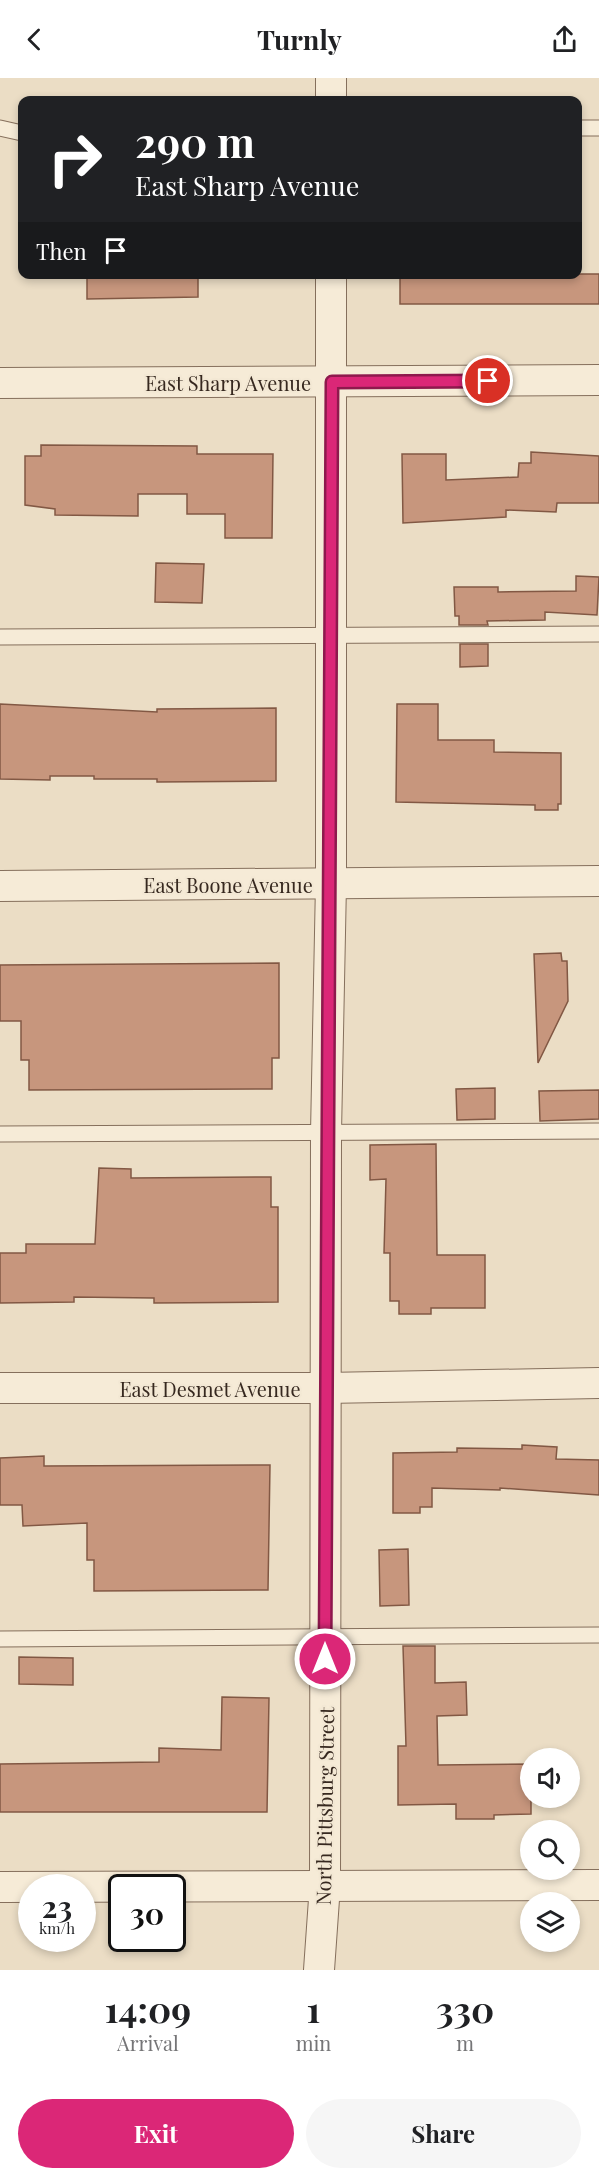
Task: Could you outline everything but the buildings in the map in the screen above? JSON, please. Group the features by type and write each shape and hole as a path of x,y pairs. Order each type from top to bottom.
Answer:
{"street":[{"path":"331,78 331,96"},
{"name":"North Pittsburg Street","path":"319,1970 325,1885 326,1133 331,883 331,279"},
{"name":"East Sharp Avenue","path":"0,383 599,380"},
{"name":"East Boone Avenue","path":"0,886 599,881"},
{"name":"East Desmet Avenue","path":"0,1388 325,1388 599,1383"},
{"path":"0,1887 599,1885"}],"lane":[{"path":"0,128 18,132"},
{"path":"582,128 599,128"},
{"path":"0,637 599,634"},
{"path":"0,1134 599,1131"},
{"path":"0,1639 599,1635"}],"route":[{"path":"325,1659 326,1133 331,883 332,382 488,381"}]}
